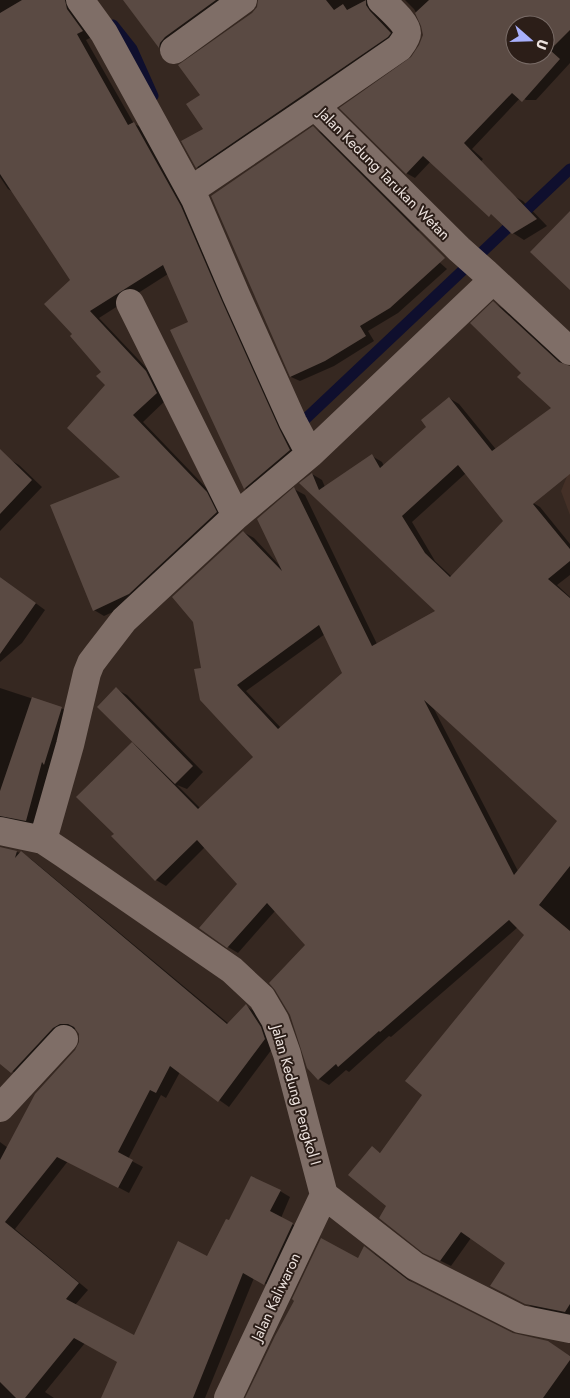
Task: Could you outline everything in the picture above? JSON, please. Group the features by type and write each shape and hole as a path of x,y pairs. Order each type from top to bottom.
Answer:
{"street":[{"path":"80,0 104,33 195,199 293,422 310,454"},
{"path":"174,50 243,0"},
{"name":"Jalan Kedung Tarukan Wetan","path":"381,0 405,26 407,34 405,40 399,48 315,106 459,249 570,351"},
{"path":"200,184 315,106"},
{"path":"42,840 91,663 124,620 236,516 310,454 490,276"},
{"path":"130,304 236,516"},
{"name":"Jalan Kedung Pengkol I","path":"0,831 42,840 232,970 262,998 275,1020 287,1054 324,1195"},
{"path":"0,1108 64,1039"},
{"path":"324,1195 414,1266 520,1318 570,1329"},
{"name":"Jalan Kaliwaron","path":"228,1398 324,1195"}],"shaded area":[{"path":"570,469 570,515 561,491"}],"building":[{"path":"22,0 65,0 67,9 83,31 77,34 128,125 134,122 181,206 290,450 244,489 170,330 188,322 163,265 90,311 146,371 157,393 133,415 207,492 217,512 129,594 93,611 50,505 120,477 67,428 105,385 96,376 101,372 70,336 72,334 44,304 70,280 0,174 0,13"},
{"path":"123,0 216,0 165,37 160,43 159,48"},
{"path":"258,0 326,0 334,10 343,4 347,10 366,0 366,5 370,11 391,33 388,37 196,168 181,141 203,129 186,104 200,95 178,65 252,13 257,7"},
{"path":"429,0 570,0 570,30 555,45 555,15 505,15 505,65 555,65 522,102 512,93 464,143 537,219 512,234 491,214 489,217 423,156 406,174 339,108 411,57 423,35 415,13"},
{"path":"555,54 560,59 555,65"},
{"path":"313,126 445,258 390,308 360,326 366,336 325,361 290,377 211,196"},
{"path":"570,211 570,290 530,252"},
{"path":"493,301 559,362 570,366 570,474 533,504 570,549 570,561 548,579 570,598 570,866 539,905 570,931 570,1304 565,1312 525,1304 490,1286 505,1263 461,1232 440,1261 423,1253 379,1218 386,1206 348,1175 372,1146 380,1153 422,1095 405,1081 524,935 509,920 380,1032 338,1067 336,1064 318,1080 307,1068 290,1015 269,983 305,945 267,903 227,948 199,928 237,884 197,840 155,881 111,836 114,834 76,797 132,742 198,809 253,757 200,700 194,669 201,668 193,622 172,597 243,531 282,571 257,519 294,487 372,646 435,611 299,483 312,473 319,490 372,454 380,468 426,427 421,420 449,397 492,451 551,408 517,377 521,373 470,323","holes":["458,465 503,521 450,577 425,553 402,516","319,625 342,673 278,729 237,685","424,700 557,821 514,875"]},
{"path":"0,449 32,480 0,514"},
{"path":"0,577 36,603 0,654"},
{"path":"116,687 193,766 175,784 97,707"},
{"path":"32,697 62,707 44,765 42,762 26,821 0,816 0,791"},
{"path":"0,847 17,851 15,858 21,851 227,1024 246,1004 261,1027 265,1039 218,1102 170,1066 156,1093 150,1090 118,1152 133,1160 118,1188 57,1157 5,1222 79,1283 66,1299 134,1335 178,1241 207,1256 226,1219 229,1220 251,1176 281,1190 270,1211 293,1223 264,1285 243,1273 193,1398 101,1398 117,1362 74,1338 25,1398 16,1398 0,1382 0,1160 35,1094 75,1050 79,1042 79,1034 74,1027 68,1024 60,1024 53,1028 11,1073 0,1064"},
{"path":"321,1238 358,1258 364,1246 408,1280 513,1333 548,1341 570,1356 570,1360 543,1398 245,1398 294,1301 292,1299"}],"waterway":[{"path":"113,25 132,49 153,96"},
{"path":"297,421 299,425 570,169"}]}
